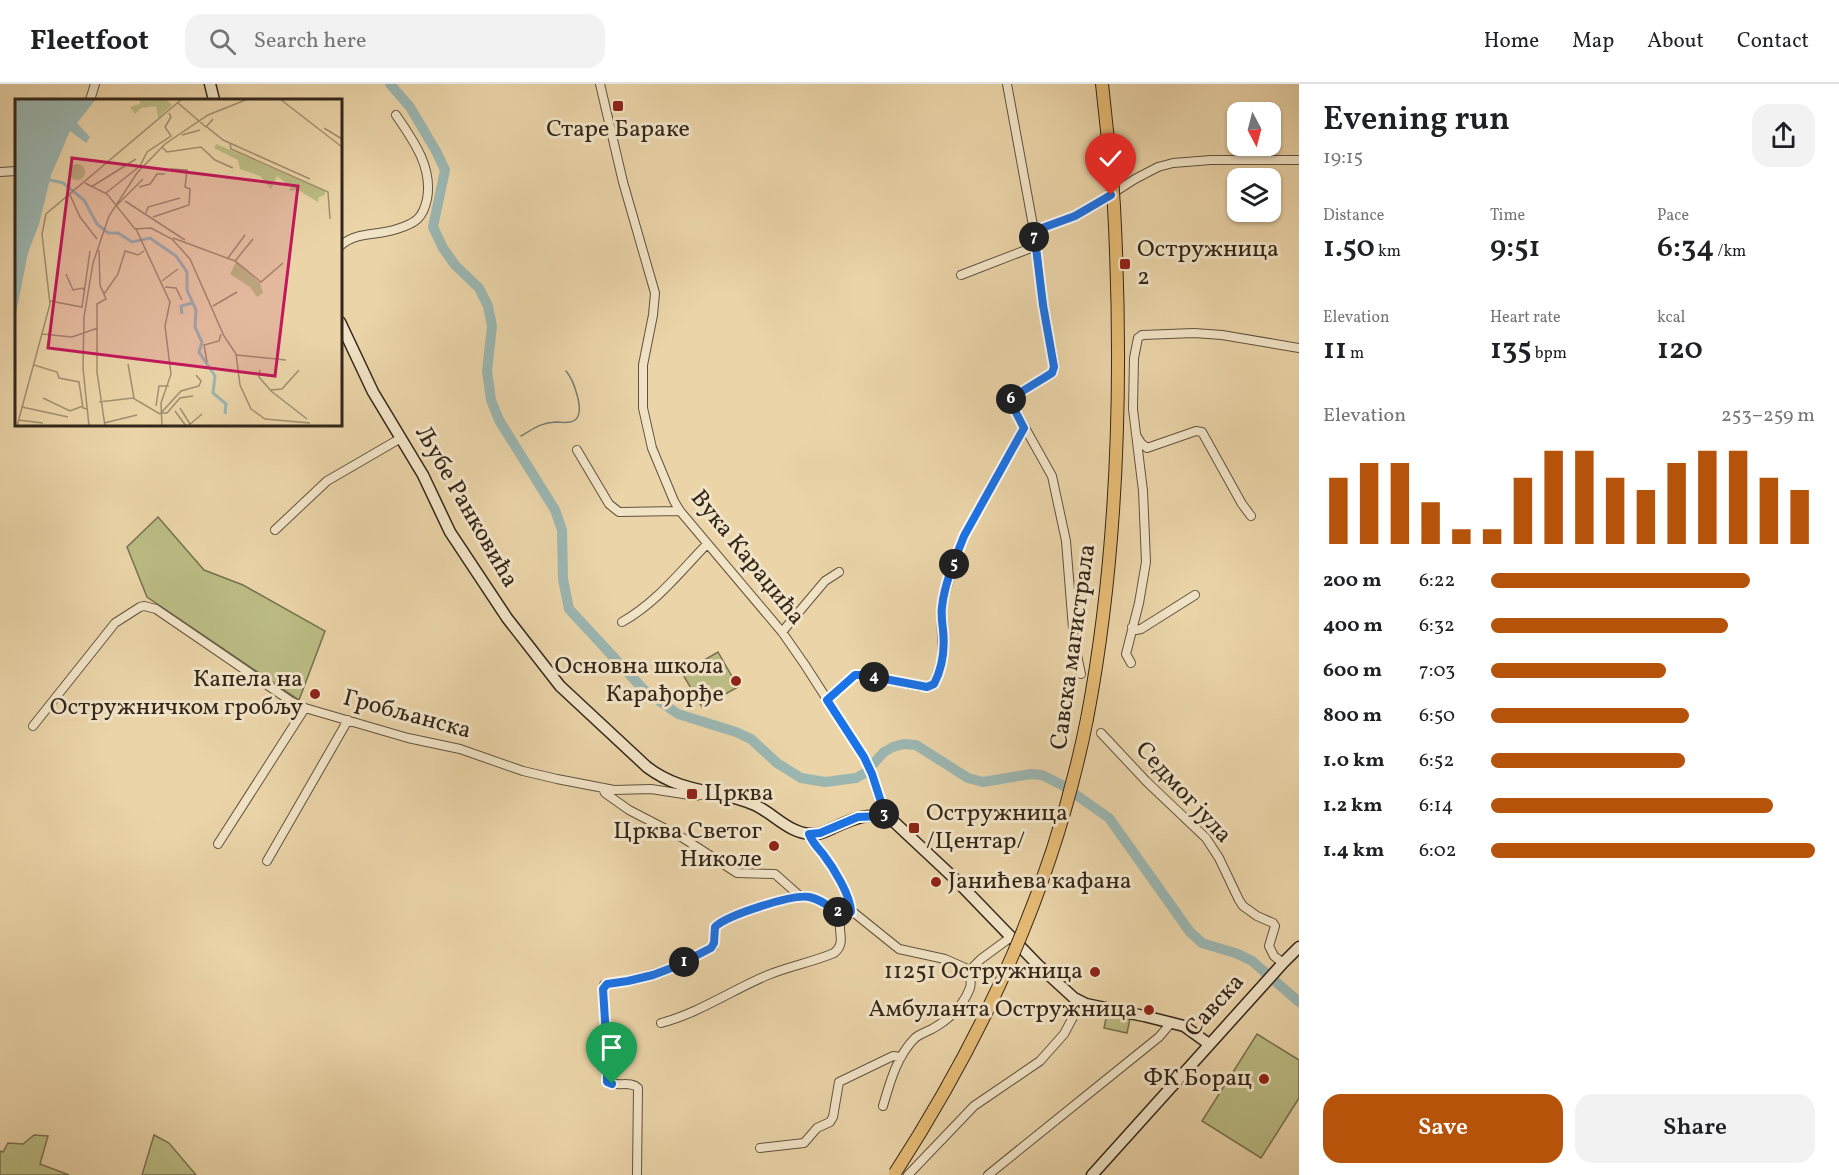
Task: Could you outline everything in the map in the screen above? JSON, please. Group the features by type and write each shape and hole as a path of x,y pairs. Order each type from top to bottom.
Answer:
{"main road":[{"name":"Савска магистрала","path":"899,1174 968,1051 1014,954 1057,840 1072,788 1087,719 1106,593 1118,410 1118,324 1112,177 1102,84"}],"street":[{"path":"90,99 95,84"},
{"path":"210,84 214,99"},
{"name":"Вука Караџића","path":"600,84 623,182 655,293 643,365 642,408 652,448 680,511 782,632 864,757 879,794 884,816"},
{"path":"1007,84 1034,231 1043,305 1054,367 1052,373 1010,401 1052,476 1066,541 1074,641 1081,674"},
{"path":"342,245 355,236 397,229 419,219 422,214 428,190 428,176 414,141 396,115"},
{"path":"1034,231 1112,201 1143,174 1173,163 1210,160 1299,160"},
{"path":"0,172 15,171"},
{"path":"961,275 1035,244"},
{"name":"Љубе Ранковића","path":"342,326 374,392 423,475 459,546 507,618 560,686 654,773 679,785 750,803 797,831 809,834"},
{"path":"1131,663 1126,654 1144,582 1146,562 1143,491 1133,409 1136,341 1140,336 1194,333 1222,335 1299,348"},
{"path":"827,700 855,675 927,687 934,684 944,651 942,603 957,554 964,536 1024,428"},
{"path":"1135,430 1138,439 1147,448 1193,432 1202,432 1251,516"},
{"path":"274,530 327,481 401,438"},
{"path":"577,450 609,504 618,512 680,511"},
{"path":"622,622 665,590 707,544"},
{"path":"782,632 825,581 838,572"},
{"path":"1132,627 1136,630 1141,629 1195,595"},
{"name":"Гробљанска","path":"33,726 115,623 144,606 156,609 292,702 305,708 408,738 460,748 523,771 603,788 651,789 696,796 705,792"},
{"path":"218,844 305,708"},
{"path":"267,861 348,720"},
{"name":"Седмог јула","path":"1101,733 1212,846 1239,900 1250,911 1273,923 1275,929 1269,946 1274,956 1283,963"},
{"path":"603,788 604,793 629,810 683,838 737,873 775,874 801,897"},
{"path":"851,912 849,901 838,879 809,834 820,833 854,818 884,816 897,823 1060,986 1081,1002 1188,1028 1209,1044"},
{"path":"637,1175 638,1088 634,1084 607,1082 604,985 635,980 674,967 711,948 714,943 715,927 724,920 758,908 809,897 817,899 842,916"},
{"path":"661,1023 694,1011 773,973 834,953 842,942 839,924 842,916 851,912"},
{"path":"851,912 901,950 945,959 970,970"},
{"path":"883,1106 892,1075 901,1057 915,1038 941,1024 954,1013 970,986 970,970 1011,937"},
{"name":"Савска","path":"1092,1175 1299,947"},
{"path":"899,1174 974,1106 1040,1061 1064,1034 1081,1002"},
{"path":"988,1175 1160,1037 1171,1023"},
{"path":"760,1149 804,1143 817,1128 829,1123 833,1118 839,1082 893,1056 901,1057"}],"green space":[{"path":"158,517 204,570 243,585 325,631 299,700 147,597 127,547"},
{"path":"718,652 738,687 702,707 682,673"},
{"path":"1107,1014 1130,1019 1127,1033 1104,1028"},
{"name":"ФК Борац","path":"1257,1034 1299,1060 1299,1098 1261,1158 1202,1121"},
{"path":"34,1135 48,1136 40,1164 69,1175 0,1175 0,1151 3,1152 8,1143 23,1144"},
{"path":"154,1135 169,1143 196,1175 142,1175"}],"waterway":[{"path":"390,84 410,107 445,170 433,227 443,248 455,265 479,288 488,306 492,326 487,371 491,400 499,420 555,510 562,530 563,579 569,609 645,691 678,714 751,739 777,763 801,778 825,782 856,778 865,773 884,752 903,744 916,745 968,778 983,782 1031,774 1042,775 1062,785 1109,818 1190,932 1202,943 1238,954 1252,961 1299,1002"},
{"path":"521,436 542,425 571,422 578,416 579,403 566,371"}],"place":[{"name":"Старе Бараке","path":"618,106"},
{"name":"Остружница 2","path":"1125,264"},
{"name":"Основна школа Карађорђе","path":"736,681"},
{"name":"Капела на Остружничком гробљу","path":"315,694"},
{"name":"Црква","path":"692,794"},
{"name":"Остружница /Центар/","path":"914,828"},
{"name":"Црква Светог Николе","path":"774,846"},
{"name":"Јанићева кафана","path":"936,882"},
{"name":"11251 Остружница","path":"1095,972"},
{"name":"Амбуланта Остружница","path":"1149,1010"},
{"name":"ФК Борац","path":"1264,1079"}],"route":[{"path":"612,1084 607,1082 604,985 635,980 674,967 711,948 714,943 715,927 718,924 729,917 766,905 809,897 817,899 842,916 851,912 842,886 809,834 820,833 858,817 884,816 884,811 864,757 827,700 853,676 859,674 927,687 934,684 944,651 942,603 957,554 964,536 1024,428 1010,401 1052,373 1054,367 1052,345 1043,305 1034,231 1075,216 1111,195"}]}
